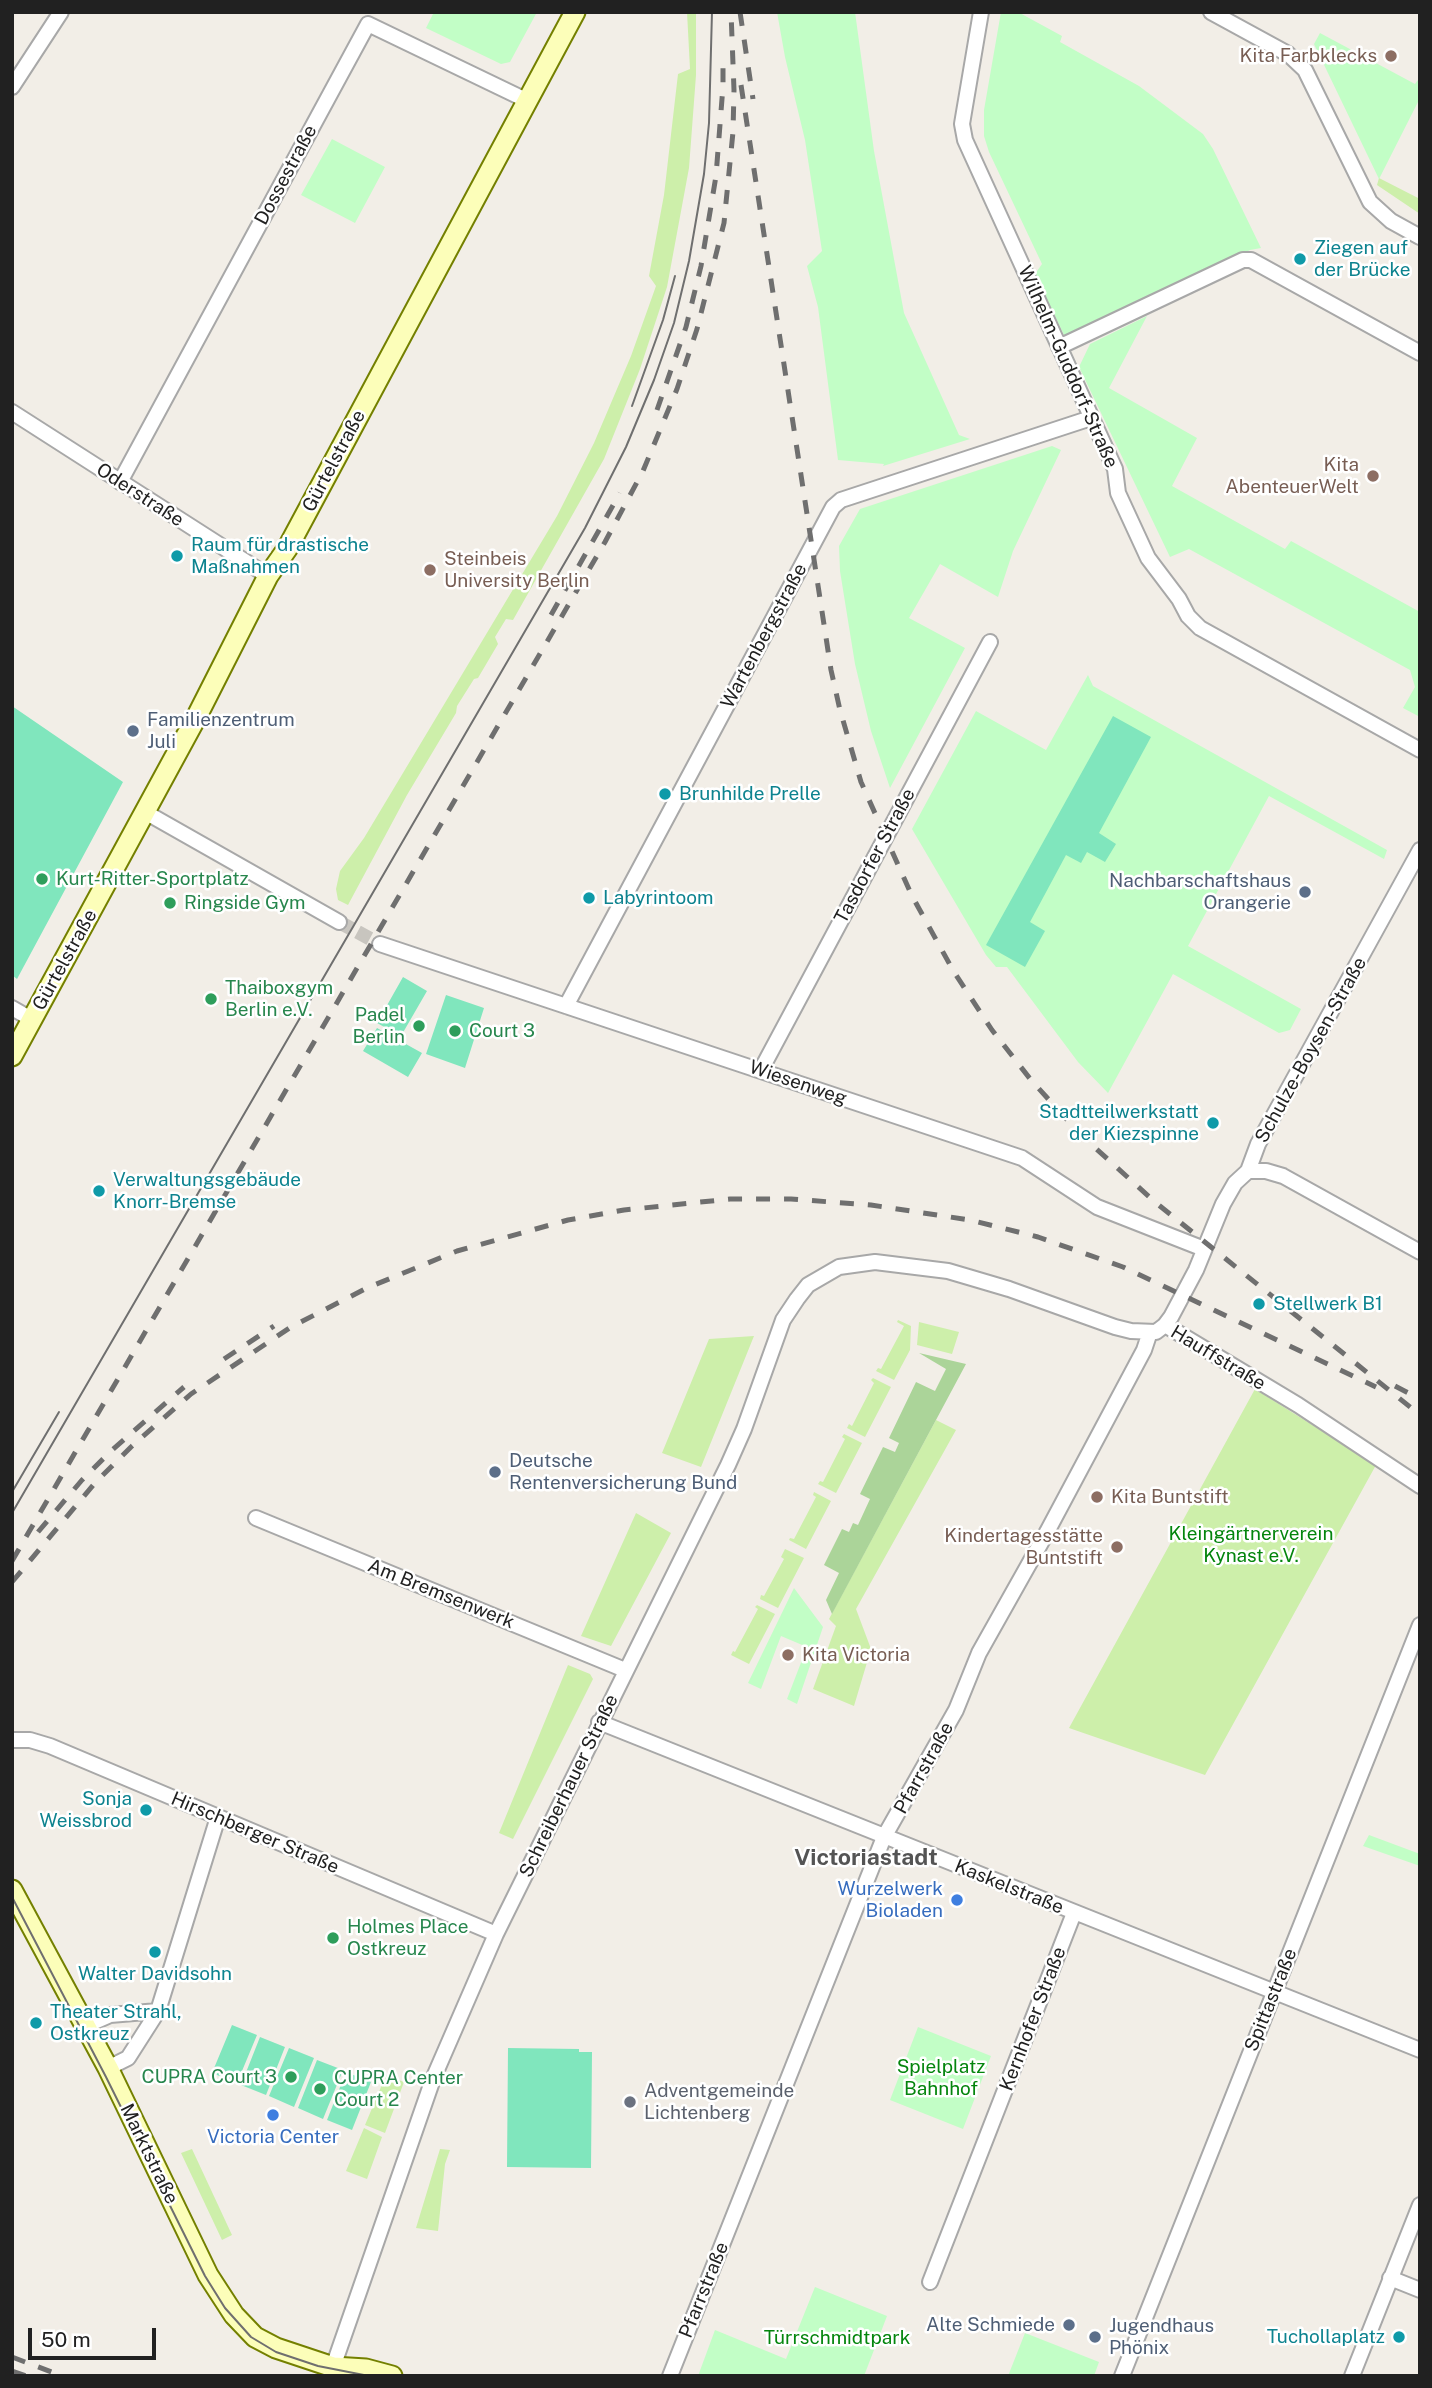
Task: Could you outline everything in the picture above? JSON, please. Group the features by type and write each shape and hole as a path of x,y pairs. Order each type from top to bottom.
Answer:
{"main road":[{"name":"Gürtelstraße","path":"12,1056 227,660 268,576 287,549 575,12"},
{"name":"Marktstraße","path":"12,1890 108,2068 208,2275 229,2308 249,2331 266,2343 338,2371 366,2369 392,2376"}],"street":[{"path":"12,88 61,12"},
{"name":"Wilhelm-Guddorf-Straße","path":"981,12 963,131 973,159 1115,469 1118,494 1148,558 1200,628 1420,750"},
{"path":"1211,12 1288,54 1306,70 1370,202 1391,221 1420,237"},
{"name":"Dossestraße","path":"120,482 368,24 528,101"},
{"path":"1059,347 1243,260 1251,260 1420,353"},
{"name":"Oderstraße","path":"12,412 268,576"},
{"name":"Wartenbergstraße","path":"566,1006 833,507 841,500 1091,418"},
{"name":"Tasdorfer Straße","path":"761,1070 990,642"},
{"path":"145,812 339,922"},
{"name":"Schulze-Boysen-Straße","path":"1204,1250 1223,1203 1235,1183 1248,1171 1258,1144 1420,850"},
{"name":"Wiesenweg","path":"380,944 1022,1158 1097,1207 1204,1250"},
{"path":"12,1008 33,1020"},
{"path":"1248,1171 1266,1171 1283,1176 1420,1252"},
{"path":"1165,1325 1196,1270 1204,1250"},
{"name":"Hauffstraße","path":"875,1262 948,1271 1009,1289 1115,1327 1156,1332 1165,1325 1298,1405 1420,1486"},
{"name":"Schreiberhauer Straße","path":"338,2371 433,2079 496,1934 727,1466 744,1429 783,1320 808,1285 839,1268 875,1262"},
{"name":"Pfarrstraße","path":"670,2376 884,1837 953,1717 979,1653 1136,1366 1150,1332"},
{"name":"Am Bremsenwerk","path":"256,1518 625,1670"},
{"name":"Spittastraße","path":"1122,2376 1420,1625"},
{"name":"Kaskelstraße","path":"599,1723 1420,2050"},
{"name":"Hirschberger Straße","path":"12,1740 30,1740 50,1746 496,1934"},
{"path":"108,2068 128,2058 158,2011 218,1817"},
{"name":"Kernhofer Straße","path":"930,2282 1074,1913"},
{"path":"85,2026 110,2015 158,2011"},
{"path":"1352,2376 1420,2205"},
{"path":"1390,2278 1420,2290"}],"green space":[{"path":"434,12 537,12 510,62 501,64 426,28"},
{"path":"687,12 696,12 696,75 689,168 667,287 640,369 604,459 513,620 506,619 495,637 498,644 457,706 456,713 407,795 348,905 338,900 336,889 340,871 364,838 557,516 594,443 631,356 656,286 649,276 664,195 678,74 690,69"},
{"path":"777,12 855,12 874,151 904,313 959,435 970,439 883,466 884,464 838,460 818,307 807,266 822,251 805,140"},
{"path":"1001,12 1018,12 1062,36 1060,42 1139,86 1203,134 1213,149 1261,248 1250,250 1068,336 1064,335 1035,274 1042,264 984,136 984,110"},
{"path":"1320,33 1415,84 1420,77 1420,98 1379,179 1314,44"},
{"path":"332,139 385,167 355,223 301,195"},
{"path":"1379,178 1420,199 1420,214 1377,185"},
{"path":"1147,316 1109,388 1197,438 1172,486 1285,549 1291,541 1420,612 1420,717 1403,708 1415,687 1410,670 1189,549 1170,557 1079,367 1090,344"},
{"path":"1052,446 1061,450 1013,551 998,597 940,564 909,618 965,648 890,788 871,731 855,664 840,571 839,546 860,509"},
{"path":"1088,675 1093,686 1387,850 1384,859 1269,796 1188,946 1301,1009 1290,1030 1279,1033 1173,974 1108,1093 1078,1062 1007,967 996,967 986,955 912,829 976,711 1046,750"},
{"name":"Kurt-Ritter-Sportplatz","path":"12,706 123,782 17,979 12,975"},
{"path":"1113,716 1151,737 1099,833 1116,844 1105,862 1087,852 1081,863 1066,855 1030,922 1045,931 1025,967 986,945"},
{"path":"403,977 427,991 401,1036 377,1023"},
{"name":"Court 3","path":"446,995 484,1008 465,1068 426,1054"},
{"path":"377,1028 422,1053 408,1077 363,1051"},
{"path":"898,1320 911,1326 910,1350 894,1380 876,1371 881,1369 904,1326 897,1322"},
{"path":"919,1322 959,1332 952,1354 917,1345"},
{"path":"754,1336 701,1467 662,1453 709,1339"},
{"path":"919,1353 966,1364 832,1614 826,1600 839,1573 824,1565 842,1529 849,1532 853,1523 858,1525 870,1499 860,1494 883,1447 895,1452 899,1443 889,1438 916,1382 935,1391 946,1369"},
{"path":"873,1378 891,1387 865,1437 847,1428 849,1424 852,1426 874,1383 871,1380"},
{"name":"Kleingärtnerverein Kynast e.V.","path":"1255,1389 1376,1465 1205,1775 1069,1728"},
{"path":"936,1420 956,1430 856,1609 871,1649 854,1706 813,1689 836,1626 829,1619"},
{"path":"844,1434 862,1443 836,1493 818,1484 823,1482 845,1439 842,1437"},
{"path":"814,1492 831,1501 806,1549 789,1540 794,1539 816,1497"},
{"path":"636,1513 671,1533 611,1646 581,1636"},
{"path":"785,1549 804,1558 778,1608 760,1599 784,1559 781,1557"},
{"path":"794,1588 823,1627 797,1704 787,1699 807,1647 781,1636 761,1689 748,1683"},
{"path":"757,1605 775,1614 749,1664 731,1655 758,1609 755,1607"},
{"path":"568,1665 590,1674 593,1679 513,1839 499,1833"},
{"path":"1369,1835 1420,1854 1420,1866 1363,1846"},
{"path":"232,2025 257,2035 237,2083 212,2073"},
{"name":"Spielplatz Bahnhof","path":"918,2027 991,2056 963,2129 890,2100"},
{"path":"260,2037 285,2047 266,2095 241,2085"},
{"name":"CUPRA Court 3","path":"289,2048 314,2058 294,2107 269,2096"},
{"path":"508,2048 579,2049 579,2052 592,2052 591,2168 507,2167"},
{"name":"CUPRA Center Court 2","path":"317,2060 343,2070 323,2119 298,2108"},
{"path":"346,2072 371,2082 352,2130 327,2120"},
{"path":"386,2075 404,2082 385,2133 365,2125"},
{"path":"364,2128 382,2137 367,2179 346,2171"},
{"path":"192,2149 232,2235 222,2240 181,2153"},
{"path":"440,2149 450,2150 445,2164 438,2231 416,2228"},
{"name":"Türrschmidtpark","path":"815,2287 887,2316 864,2376 698,2376 715,2330 786,2359"},
{"path":"1025,2333 1099,2362 1094,2376 1008,2376"}],"tunnel":[{"path":"339,922 380,944"}],"tram line":[{"path":"12,1513 585,528 626,447 674,323 689,261 704,174 709,123 712,12"},
{"path":"632,406 663,320 675,276"},
{"path":"12,1492 59,1412"},
{"path":"12,1897 205,2276 225,2308 251,2337 276,2352 318,2366 369,2376"}],"railway":[{"path":"12,1561 605,542 643,471 677,389 697,329 724,223 733,132 731,12"},
{"path":"740,12 753,99"},
{"path":"657,410 686,327 701,266 716,176 723,61"},
{"path":"741,85 831,670 861,782 912,896 954,972 992,1030 1031,1080 1081,1135 1155,1202 1420,1415"},
{"path":"551,615 620,493"},
{"path":"12,1582 95,1483 131,1447 191,1394 291,1327 367,1288 457,1251 568,1220 624,1210 730,1199 791,1199 871,1205 970,1220 1038,1237 1123,1267 1376,1387"},
{"path":"224,1359 274,1326"},
{"path":"1395,1386 1420,1399"},
{"path":"38,1532 82,1480 111,1451 184,1387"},
{"path":"12,2357 62,2376"},
{"path":"12,2371 26,2376"}],"place":[{"name":"Kita Farbklecks","path":"1391,56"},
{"name":"Ziegen auf der Brücke","path":"1300,259"},
{"name":"Kita AbenteuerWelt","path":"1373,476"},
{"name":"Raum für drastische Maßnahmen","path":"177,556"},
{"name":"Steinbeis University Berlin","path":"430,570"},
{"name":"Familienzentrum Juli","path":"133,731"},
{"name":"Brunhilde Prelle","path":"665,794"},
{"name":"Kurt-Ritter-Sportplatz","path":"42,879"},
{"name":"Nachbarschaftshaus Orangerie","path":"1305,892"},
{"name":"Labyrintoom","path":"589,898"},
{"name":"Ringside Gym","path":"170,903"},
{"name":"Thaiboxgym Berlin e.V.","path":"211,999"},
{"name":"Padel Berlin","path":"419,1026"},
{"name":"Court 3","path":"455,1031"},
{"name":"Stadtteilwerkstatt der Kiezspinne","path":"1213,1123"},
{"name":"Verwaltungsgebäude Knorr-Bremse","path":"99,1191"},
{"name":"Stellwerk B1","path":"1259,1304"},
{"name":"Deutsche Rentenversicherung Bund","path":"495,1472"},
{"name":"Kita Buntstift","path":"1097,1497"},
{"name":"Kindertagesstätte Buntstift","path":"1117,1547"},
{"name":"Kita Victoria","path":"788,1655"},
{"name":"Sonja Weissbrod","path":"146,1810"},
{"name":"Wurzelwerk Bioladen","path":"957,1900"},
{"name":"Holmes Place Ostkreuz","path":"333,1938"},
{"name":"Walter Davidsohn","path":"155,1952"},
{"name":"Theater Strahl, Ostkreuz","path":"36,2023"},
{"name":"CUPRA Court 3","path":"291,2077"},
{"name":"CUPRA Center Court 2","path":"320,2089"},
{"name":"Adventgemeinde Lichtenberg","path":"630,2102"},
{"name":"Victoria Center","path":"273,2115"},
{"name":"Alte Schmiede","path":"1069,2325"},
{"name":"Jugendhaus Phönix","path":"1095,2337"},
{"name":"Tuchollaplatz","path":"1399,2337"}],"district":[{"name":"Victoriastadt","path":"866,1858"}]}
